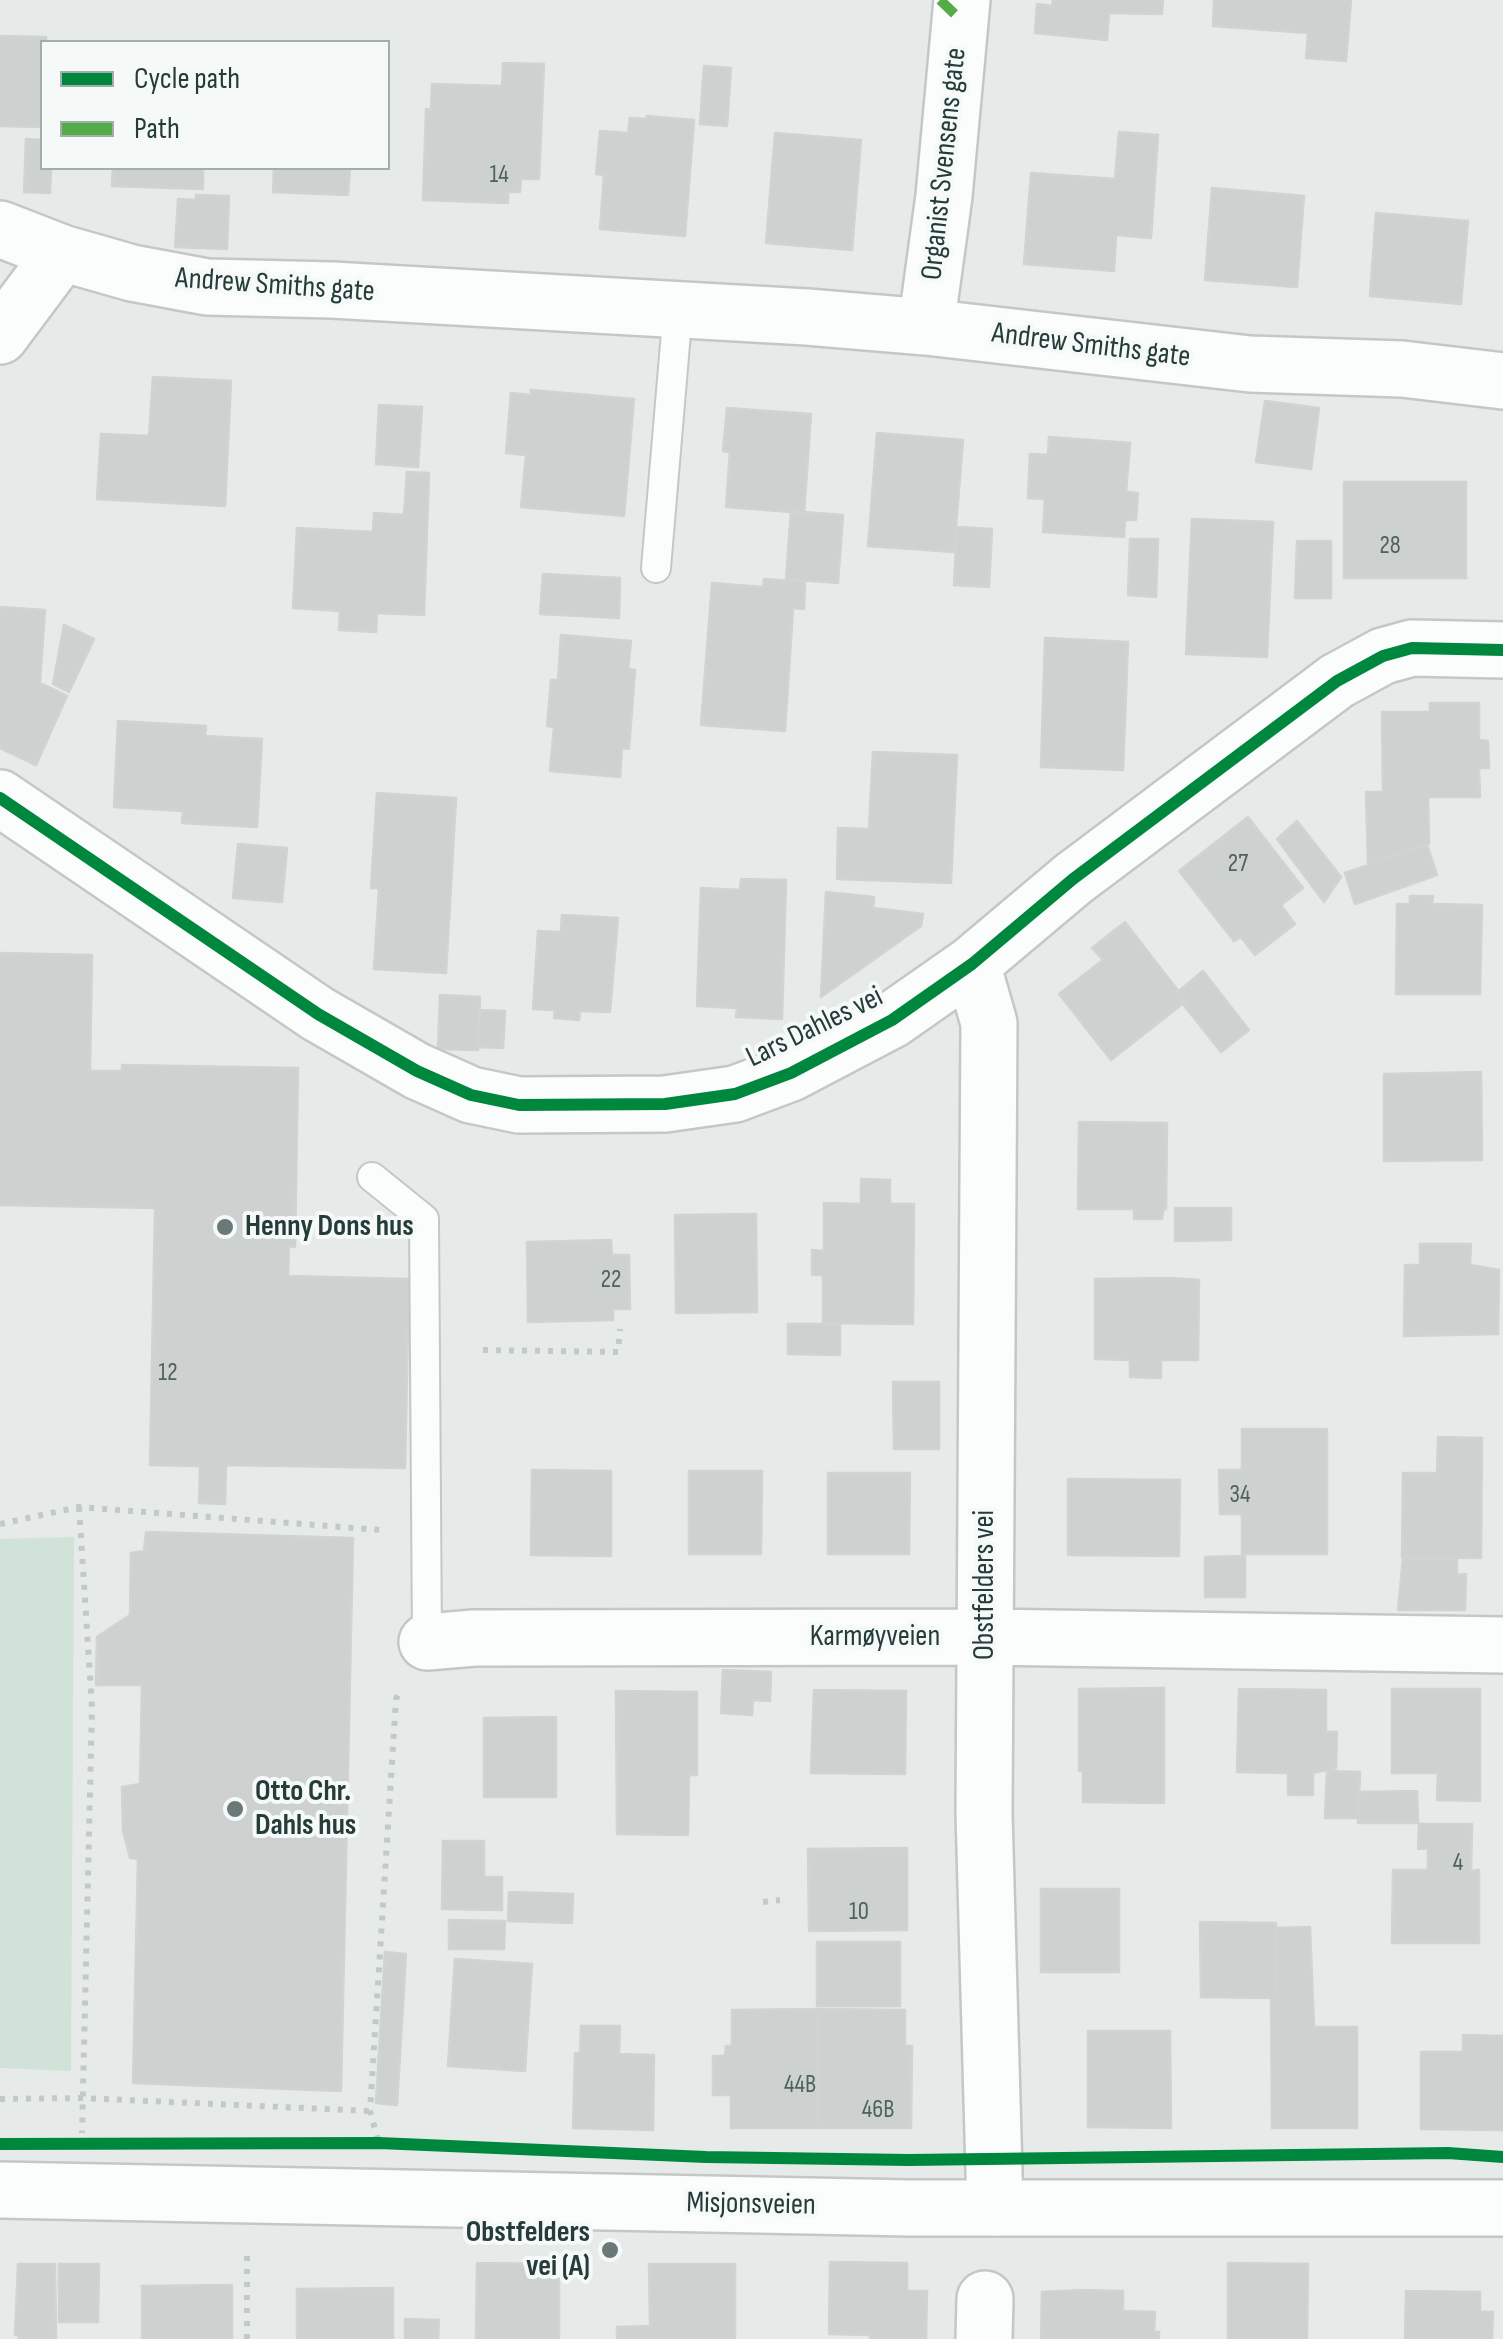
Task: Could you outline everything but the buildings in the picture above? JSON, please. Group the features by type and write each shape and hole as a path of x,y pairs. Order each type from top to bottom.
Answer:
{"street":[{"name":"Organist Svensens gate","path":"926,327 944,196 962,0"},
{"name":"Andrew Smiths gate","path":"0,229 132,273 207,287 678,309 926,327 1250,364 1402,369 1503,381"},
{"path":"0,336 62,252"},
{"name":"Lars Dahles vei","path":"0,798 335,1023 417,1071 471,1095 519,1105 665,1104 735,1094 791,1073 892,1020 972,964 1073,878 1338,681 1383,656 1412,648 1503,650"},
{"name":"Obstfelders vei","path":"972,964 989,1024 986,1967 995,2208"},
{"name":"Karmøyveien","path":"428,1642 474,1638 986,1637 1503,1645"},
{"name":"Misjonsveien","path":"0,2190 995,2208 1503,2208"}],"lane":[{"path":"656,568 678,309"},
{"path":"372,1177 424,1218 428,1642"}],"path":[{"path":"484,1350 618,1352 620,1329"},
{"path":"79,1507 92,1707 82,2144"},
{"path":"0,1524 79,1507 425,1533"},
{"path":"379,2143 370,2111 396,1699 428,1642"},
{"path":"763,1902 780,1900"},
{"path":"0,2099 81,2098 370,2111"},
{"path":"359,2143 394,2144"},
{"path":"66,2144 102,2144"},
{"path":"247,2248 247,2339"}],"green space":[{"path":"74,1537 71,2071 0,2068 0,1539"}],"marked path":[{"path":"940,0 960,19"}],"cycle path":[{"path":"0,798 318,1014 417,1071 471,1095 519,1105 665,1104 735,1094 791,1073 892,1020 972,964 1073,879 1337,681 1383,656 1412,648 1503,650"},
{"path":"0,2144 379,2143 706,2157 909,2160 1448,2153 1503,2157"}],"place":[{"name":"Henny Dons hus","path":"225,1227"},
{"name":"Otto Chr. Dahls hus","path":"235,1809"},
{"name":"Obstfelders vei (A)","path":"610,2250"}]}
